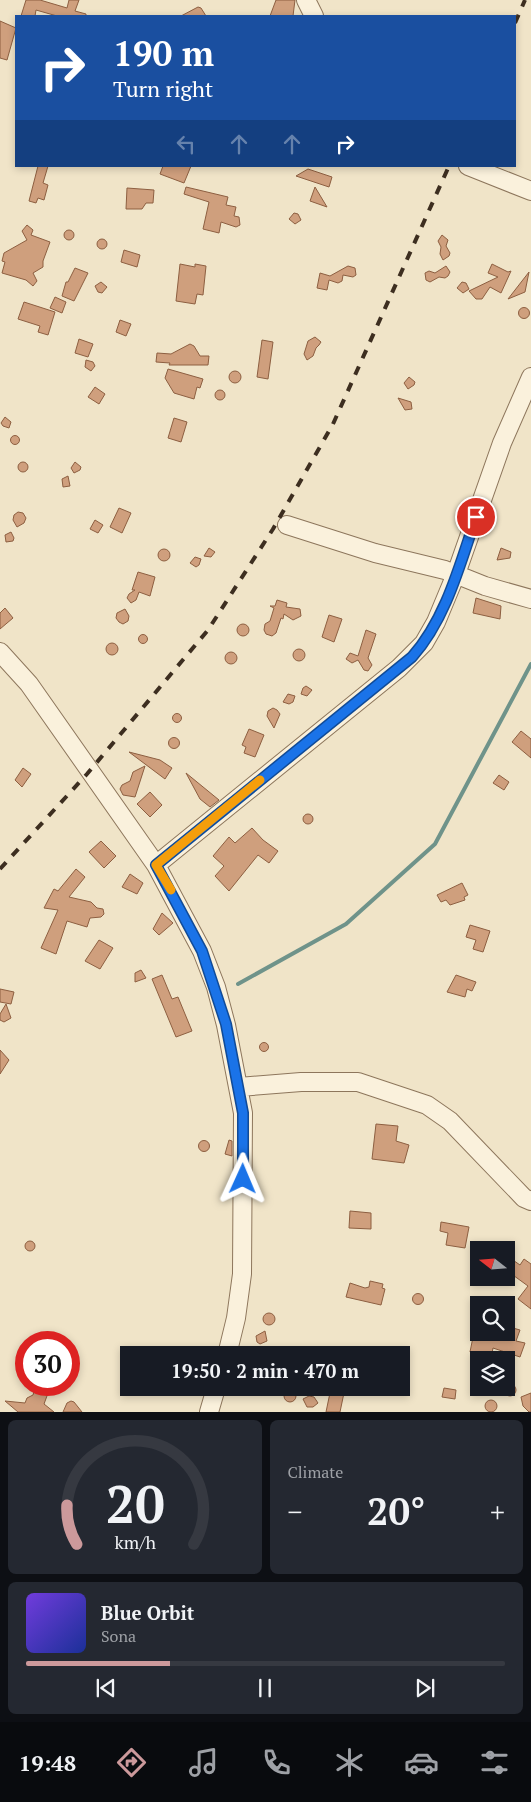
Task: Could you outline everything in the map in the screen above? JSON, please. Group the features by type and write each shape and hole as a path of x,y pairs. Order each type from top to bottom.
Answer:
{"street":[{"path":"306,0 314,15"},
{"path":"471,167 531,191"},
{"path":"156,865 412,657 424,643 436,622 456,574 502,443 531,377"},
{"path":"287,525 375,553 456,574 485,586 531,599"},
{"path":"0,652 28,684 156,865 202,951 226,1024 243,1113 242,1274 236,1318 229,1346"},
{"path":"239,1087 302,1082 358,1082 427,1105 450,1121 524,1198 531,1201"},
{"path":"209,1412 214,1396"}],"building":[{"path":"26,0 40,0 67,8 69,0 79,0 75,11 86,14 54,15 36,10 35,15 21,15"},
{"path":"276,0 295,0 293,15 270,15"},
{"path":"198,7 201,8 205,15 183,15"},
{"path":"0,21 15,28 15,32 7,60 0,58"},
{"path":"38,167 48,167 43,183 48,185 44,200 38,198 36,203 29,201"},
{"path":"163,167 191,167 184,183 160,174"},
{"path":"308,169 332,177 329,187 296,176"},
{"path":"186,187 228,197 226,205 236,207 234,216 239,217 240,225 236,227 221,222 219,233 203,229 209,202 184,194"},
{"path":"315,187 327,207 310,201"},
{"path":"127,188 154,190 153,203 146,203 142,209 126,209"},
{"path":"294,213 298,214 301,220 295,224 289,219"},
{"path":"27,225 33,230 31,235 50,242 43,261 43,267 33,273 37,281 33,286 26,280 2,273 5,262 2,261 4,253 27,240 22,231"},
{"path":"67,230 71,230 74,235 73,239 67,240 64,237 64,233"},
{"path":"442,235 448,240 446,246 450,253 443,260 438,241"},
{"path":"100,239 104,239 107,244 106,248 100,249 97,246 97,242"},
{"path":"124,250 140,255 137,267 121,262"},
{"path":"180,264 195,267 195,264 206,266 203,295 197,294 195,304 176,301"},
{"path":"492,264 508,272 511,271 501,293 490,287 482,299 476,299 469,291 498,277 488,273"},
{"path":"348,266 355,268 356,275 353,277 343,275 342,281 338,283 329,280 327,290 317,288 320,273 330,276"},
{"path":"446,266 450,272 448,276 445,278 439,277 430,282 426,280 425,273 429,271 435,273"},
{"path":"75,268 88,273 74,301 62,296 66,282 68,282"},
{"path":"529,272 525,292 508,299"},
{"path":"101,282 107,287 102,293 98,292 95,286"},
{"path":"462,282 466,283 469,289 463,293 457,288"},
{"path":"55,297 66,302 62,313 50,308"},
{"path":"24,302 55,312 48,335 38,332 40,326 18,319"},
{"path":"522,308 526,308 529,313 528,317 522,318 519,315 519,311"},
{"path":"120,320 131,324 126,336 116,332"},
{"path":"315,337 321,342 313,356 307,360 304,354 308,341"},
{"path":"79,339 93,344 88,357 75,353"},
{"path":"262,340 273,342 268,379 257,377"},
{"path":"190,344 194,346 200,356 209,356 208,365 169,365 170,363 156,362 157,353 171,354"},
{"path":"86,360 93,362 95,366 91,371 85,367"},
{"path":"168,369 203,379 200,388 197,387 194,399 174,393 165,378"},
{"path":"235,371 241,377 235,383 229,377"},
{"path":"409,377 415,382 408,389 404,383"},
{"path":"95,387 105,394 99,404 88,397"},
{"path":"218,390 222,390 225,395 222,400 218,400 215,397 215,393"},
{"path":"398,398 411,402 412,409 405,410"},
{"path":"5,417 11,422 9,428 1,423"},
{"path":"174,418 187,422 181,442 168,438"},
{"path":"15,435 20,440 15,445 10,440"},
{"path":"23,462 28,467 23,472 18,467"},
{"path":"75,462 81,467 80,470 74,473 71,468"},
{"path":"68,476 70,486 63,487 62,479"},
{"path":"119,508 131,513 122,533 110,527"},
{"path":"18,512 23,513 26,518 24,523 17,527 13,520 14,515"},
{"path":"95,520 103,525 98,533 90,529"},
{"path":"11,532 14,538 13,541 6,542 5,535"},
{"path":"209,548 215,552 211,557 204,556"},
{"path":"501,548 511,552 510,558 497,560"},
{"path":"162,549 166,549 170,555 166,561 162,561 158,557 158,553"},
{"path":"195,557 201,559 196,567 190,563"},
{"path":"138,572 155,577 150,596 139,592 136,600 131,603 127,598 135,590 132,590"},
{"path":"476,598 501,606 500,619 473,613"},
{"path":"277,600 287,603 286,607 300,609 301,616 293,620 284,614 276,633 272,636 266,634 264,630 265,624 270,621 274,608 270,606 275,606"},
{"path":"5,608 13,618 0,629 0,613"},
{"path":"125,609 129,616 128,621 123,624 116,618 117,613"},
{"path":"329,615 342,619 334,642 322,637"},
{"path":"241,624 245,624 249,630 245,636 241,636 237,632 237,628"},
{"path":"366,630 376,634 368,658 372,665 368,671 364,670 358,660 352,663 346,659 350,653 358,656"},
{"path":"143,634 148,639 143,644 138,639"},
{"path":"110,643 114,643 118,649 114,655 110,655 106,651 106,647"},
{"path":"297,649 301,649 305,655 301,661 297,661 293,657 293,653"},
{"path":"229,652 233,652 237,658 233,664 229,664 225,660 225,656"},
{"path":"306,686 312,690 307,696 301,694"},
{"path":"288,694 295,696 293,702 289,704 283,702"},
{"path":"273,708 280,714 274,728 267,716 268,711"},
{"path":"177,713 182,718 177,723 172,718"},
{"path":"249,729 264,735 255,757 244,753 246,747 242,745"},
{"path":"521,731 531,739 531,758 512,742"},
{"path":"172,738 176,738 179,743 178,747 172,748 169,745 169,741"},
{"path":"129,752 160,760 172,768 165,779"},
{"path":"145,766 135,797 123,795 120,789 122,785 130,781 133,772"},
{"path":"23,768 31,774 22,787 15,780"},
{"path":"186,773 219,800 210,807 200,799"},
{"path":"499,775 509,782 504,790 493,783"},
{"path":"150,792 162,805 150,817 137,804"},
{"path":"308,814 313,819 308,824 303,819"},
{"path":"252,828 263,840 278,851 269,863 258,855 229,891 215,876 224,866 213,856 229,837 235,843"},
{"path":"101,841 116,856 104,868 89,852"},
{"path":"76,869 85,877 69,897 91,902 97,908 103,909 104,914 101,917 90,918 87,927 67,921 56,954 41,948 58,910 44,908 54,889 58,891"},
{"path":"130,874 143,883 137,894 122,887"},
{"path":"462,883 468,895 464,897 465,900 450,905 446,900 441,902 437,895"},
{"path":"162,913 173,923 159,935 153,929"},
{"path":"470,925 490,931 483,952 473,949 476,940 466,937"},
{"path":"99,940 113,948 100,969 85,961"},
{"path":"141,970 146,978 135,982 135,973"},
{"path":"162,975 172,999 178,997 192,1031 176,1037 152,979"},
{"path":"456,975 476,982 472,991 467,989 465,997 447,992"},
{"path":"0,989 14,992 11,1004 0,1002"},
{"path":"6,1004 11,1018 4,1022 0,1020 0,1014"},
{"path":"264,1042 269,1047 264,1052 259,1047"},
{"path":"0,1050 9,1060 0,1074"},
{"path":"376,1124 398,1126 396,1141 409,1145 404,1163 372,1159"},
{"path":"204,1140 210,1146 204,1152 198,1146"},
{"path":"229,1140 232,1141 232,1156 225,1154"},
{"path":"350,1211 371,1213 371,1229 349,1228"},
{"path":"441,1222 469,1227 465,1248 446,1245 448,1233 440,1231"},
{"path":"28,1241 32,1241 35,1246 34,1250 28,1251 25,1248 25,1244"},
{"path":"524,1259 531,1264 531,1309 518,1299 528,1286 515,1277 515,1262 520,1265"},
{"path":"370,1281 383,1284 382,1288 385,1289 381,1305 346,1297 350,1283 365,1288 369,1287"},
{"path":"418,1293 424,1299 418,1305 412,1299"},
{"path":"269,1313 275,1319 269,1325 263,1319"},
{"path":"515,1329 520,1330 516,1341 525,1343 520,1357 515,1355 515,1351 502,1351 493,1348 492,1351 470,1351 472,1341 515,1341"},
{"path":"265,1331 267,1341 260,1344 257,1342 256,1336"},
{"path":"444,1388 456,1390 455,1399 442,1397"},
{"path":"531,1393 531,1412 529,1412 523,1406 521,1397"},
{"path":"31,1396 47,1396 44,1404 54,1412 18,1412 5,1401 25,1403 27,1398"},
{"path":"284,1396 296,1396 290,1402"},
{"path":"309,1396 314,1397 318,1403 313,1407 307,1407 303,1399"},
{"path":"329,1396 343,1396 340,1412 326,1412"},
{"path":"491,1400 497,1406 491,1412 485,1406"},
{"path":"71,1401 82,1412 63,1412 67,1403"}],"waterway":[{"path":"238,984 346,924 435,844 531,664"}],"railway":[{"path":"516,21 525,0"},
{"path":"0,869 87,774 208,630 273,529 333,424 449,167"}],"slow traffic":[{"path":"171,890 156,865 260,780"}],"route":[{"path":"243,1179 243,1113 226,1024 216,988 202,951 156,865 412,657 424,643 436,622 456,574 476,517"}]}
